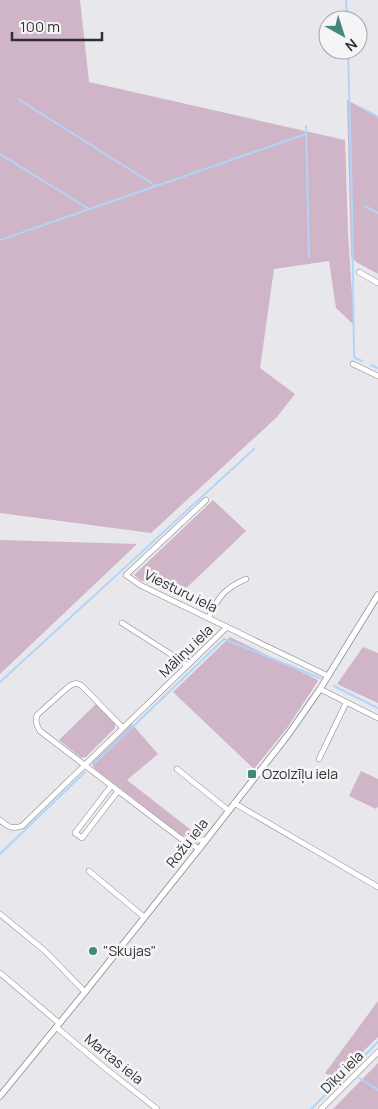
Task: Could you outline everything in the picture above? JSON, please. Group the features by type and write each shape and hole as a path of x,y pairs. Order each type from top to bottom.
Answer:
{"street":[{"path":"358,272 378,283"},
{"path":"353,364 378,376"},
{"name":"Viesturu iela","path":"206,500 126,575 140,585 227,627"},
{"path":"209,617 220,596 246,579"},
{"name":"Rožu iela","path":"0,1096 199,850 228,810 288,735 320,689 378,595"},
{"path":"122,623 187,666"},
{"name":"Māliņu iela","path":"0,820 12,828 22,826 227,627 328,676"},
{"path":"122,727 77,683 72,684 37,715 36,720 40,731 183,840 199,850"},
{"path":"320,689 378,718"},
{"path":"319,759 346,702"},
{"path":"177,768 228,810"},
{"path":"111,786 75,833 82,838 118,791"},
{"path":"234,803 378,887"},
{"path":"183,840 206,840"},
{"path":"89,871 144,917"},
{"path":"0,914 45,951 85,992"},
{"name":"Martas iela","path":"0,973 105,1068 157,1109"},
{"name":"Dīķu iela","path":"322,1109 378,1052"}],"shaded area":[{"path":"0,0 80,0 89,82 345,140 348,233 354,325 336,308 329,261 274,269 260,368 295,394 277,417 151,533 0,513"},
{"path":"347,100 378,117 378,274 356,262 351,256"},
{"path":"213,500 246,531 179,595 140,580 134,575"},
{"path":"0,540 137,544 0,674"},
{"path":"230,637 318,681 287,728 254,769 173,692"},
{"path":"363,647 378,653 378,703 337,684"},
{"path":"96,704 115,723 115,728 86,757 81,758 59,740"},
{"path":"132,724 158,754 127,780 200,837 198,839 181,835 94,768 92,763"},
{"path":"361,771 378,779 378,807 376,809 349,796"},
{"path":"378,1001 378,1037 335,1079 325,1073"},
{"path":"378,1063 378,1109 333,1109"}],"waterway":[{"path":"346,0 346,10"},
{"path":"348,60 354,355 355,358 362,361"},
{"path":"18,99 156,186"},
{"path":"360,107 378,117"},
{"path":"306,126 309,257"},
{"path":"0,240 306,134"},
{"path":"0,154 89,209"},
{"path":"365,206 378,213"},
{"path":"371,365 378,368"},
{"path":"0,682 254,449"},
{"path":"95,763 224,639 320,678"},
{"path":"334,686 378,708"},
{"path":"0,854 85,772"},
{"path":"311,1109 378,1042"},
{"path":"359,1078 378,1090"}],"place":[{"name":"Ozolzīļu iela","path":"252,774"},
{"name":"\"Skujas\"","path":"93,951"}]}
